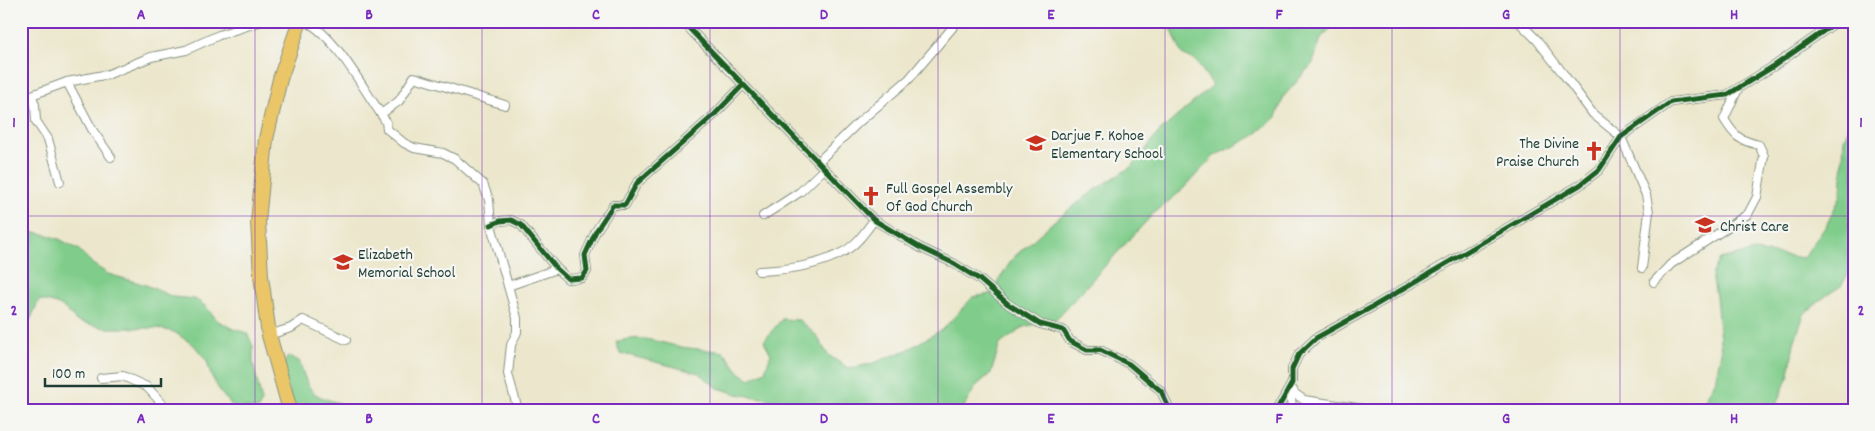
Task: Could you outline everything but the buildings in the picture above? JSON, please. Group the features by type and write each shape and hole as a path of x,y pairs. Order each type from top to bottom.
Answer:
{"highway":[{"path":"290,410 269,335 261,276 258,222 266,139 280,79 300,21"}],"street":[{"path":"24,98 67,82 109,74 151,57 186,50 219,35 262,21"},
{"path":"305,21 315,26 331,40 386,122 387,130 414,148 443,153 455,159 483,184 489,200 491,225 517,318 517,332 511,345 508,374 518,410"},
{"path":"682,21 874,220 918,247 953,263 972,275 1008,304 1040,324 1063,330 1070,341 1087,350 1100,350 1129,364 1161,391 1170,410"},
{"path":"818,162 908,78 958,21"},
{"path":"1518,21 1537,40 1593,114 1621,137 1646,196 1649,212 1642,268"},
{"path":"1292,410 1291,396 1294,393 1292,369 1299,354 1316,338 1580,185 1598,170 1621,137 1671,102 1727,95 1774,66 1838,21"},
{"path":"381,114 399,101 414,77 505,105"},
{"path":"67,82 93,131 111,157"},
{"path":"491,225 500,221 511,220 521,225 556,269 568,279 582,278 587,271 585,256 596,231 613,205 626,205 637,183 713,116 743,85"},
{"path":"1654,282 1671,264 1748,214 1757,197 1764,156 1759,145 1741,141 1731,131 1724,119 1738,89"},
{"path":"24,98 33,99 36,120 48,139 60,182"},
{"path":"763,216 800,192 824,169"},
{"path":"759,271 784,270 812,264 846,251 864,234 874,220"},
{"path":"508,286 556,269"},
{"path":"269,335 291,328 304,320 346,340"},
{"path":"101,378 123,376 147,387 168,410"},
{"path":"1278,410 1292,383"},
{"path":"1294,393 1304,400 1371,410"}],"green space":[{"path":"1171,21 1338,21 1321,38 1313,63 1284,96 1276,117 1252,137 1214,156 1181,191 1153,214 1056,319 1024,327 1000,344 991,373 976,386 962,410 797,410 794,407 773,400 737,394 718,388 699,373 620,353 616,342 633,339 724,352 740,373 750,379 765,371 771,354 764,341 782,319 799,320 816,335 828,355 848,368 871,364 907,350 943,329 973,297 990,294 1013,258 1054,221 1095,190 1131,167 1158,133 1213,85 1195,60 1182,54 1171,28"},
{"path":"1854,116 1854,215 1850,271 1841,286 1804,314 1794,343 1789,374 1774,410 1699,410 1715,382 1721,352 1716,296 1712,275 1720,259 1755,251 1803,258 1826,226 1841,195 1844,139"},
{"path":"21,231 40,233 59,239 78,249 94,265 108,274 146,285 173,297 195,299 205,306 218,321 247,333 253,346 253,364 262,402 258,409 235,409 221,393 211,375 207,361 194,345 174,332 157,328 106,328 76,321 60,306 39,300 30,320 21,314"},
{"path":"288,356 299,361 306,380 314,393 354,410 287,410 278,376"}],"cycle path":[{"path":"682,21 874,220 979,279 1008,304 1040,324 1063,330 1070,341 1087,350 1100,350 1129,364 1161,391 1170,410"},
{"path":"1277,410 1292,383 1292,369 1299,354 1316,338 1580,185 1599,170 1621,137 1671,102 1727,95 1774,66 1838,21"},
{"path":"491,225 500,221 511,220 521,225 557,269 568,279 582,278 587,271 585,255 596,231 613,205 625,205 637,183 713,116 743,85"}],"place":[{"name":"Darjue F. Kohoe Elementary School","path":"1036,143"},
{"name":"The Divine Praise Church","path":"1594,151"},
{"name":"Full Gospel Assembly Of God Church","path":"871,196"},
{"name":"Christ Care","path":"1705,225"},
{"name":"Elizabeth Memorial School","path":"343,262"}]}
